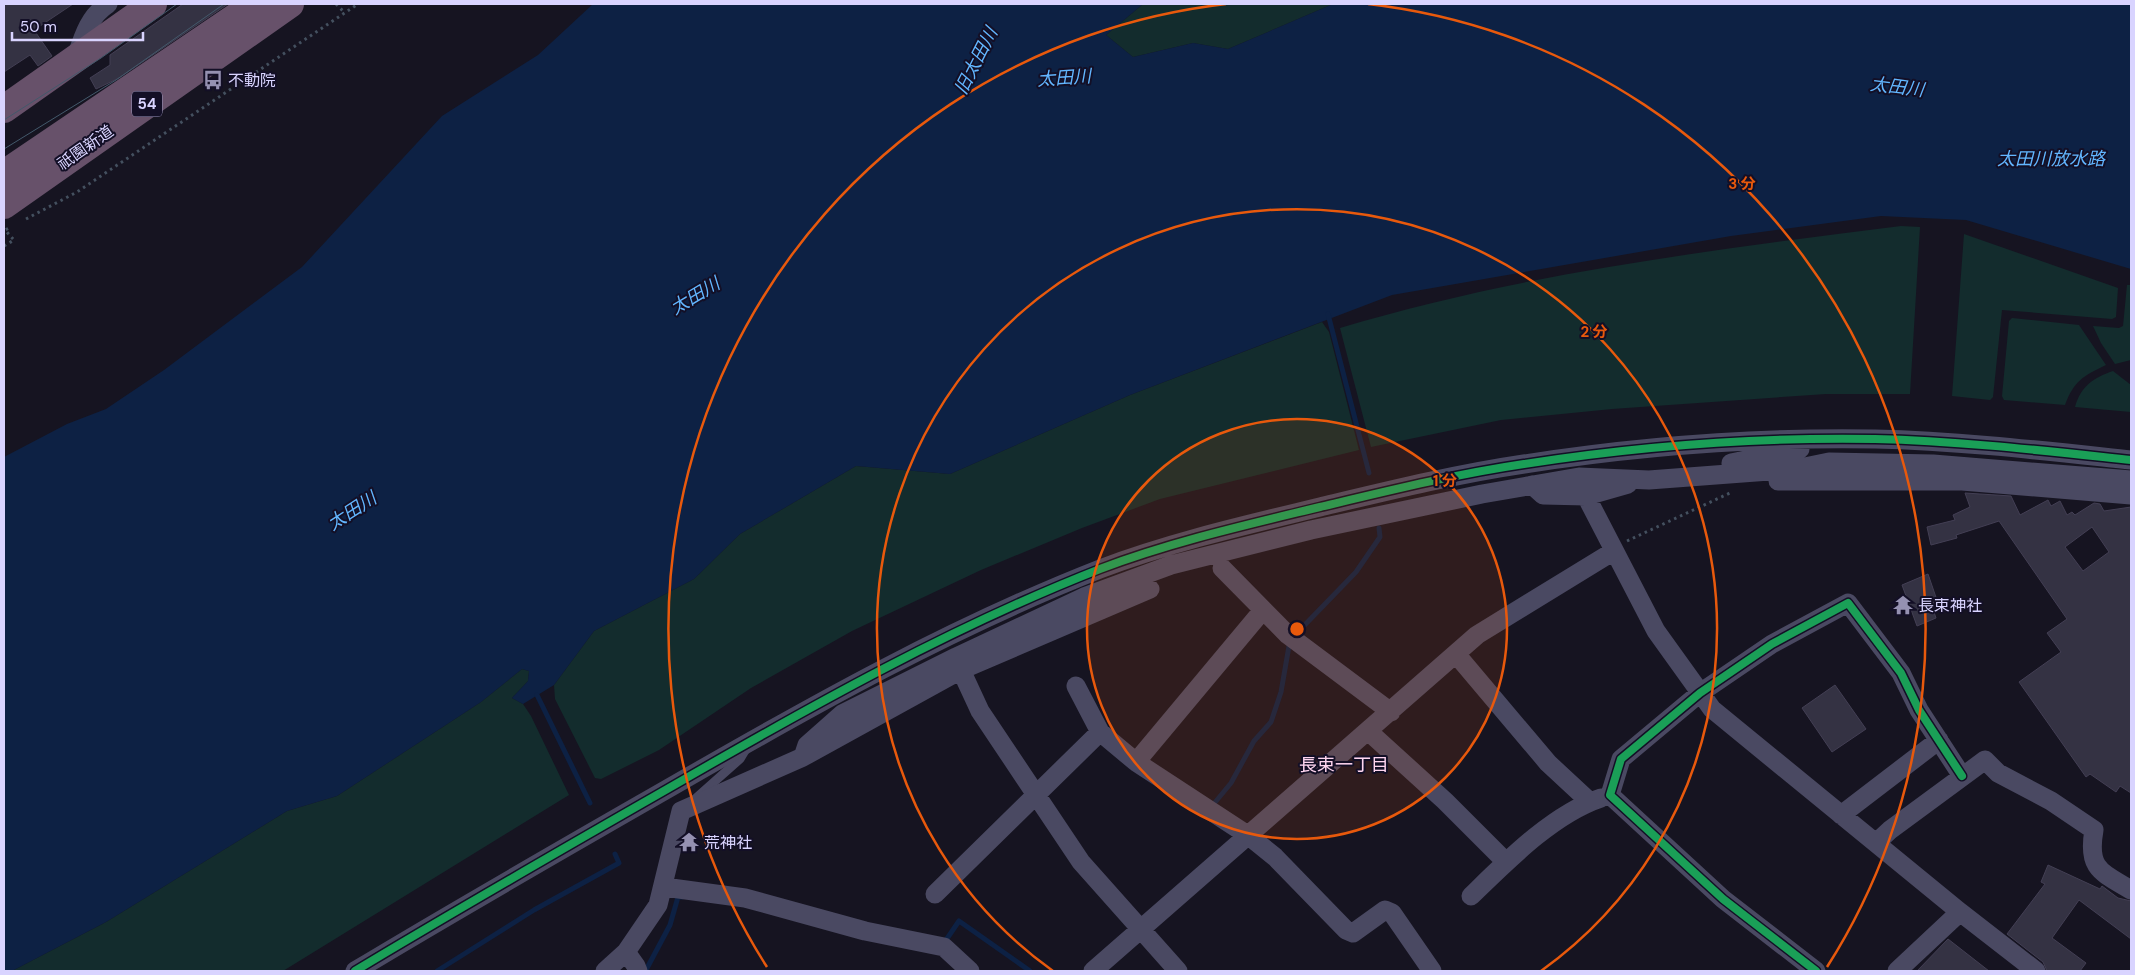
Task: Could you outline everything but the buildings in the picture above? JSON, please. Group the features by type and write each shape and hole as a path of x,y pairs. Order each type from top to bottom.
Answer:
{"highway":[{"path":"4,109 153,4"},
{"name":"祇園新道","path":"4,174 255,4"},
{"name":"祇園新道","path":"13,217 290,4"}],"street":[{"path":"76,58 87,27 100,9 108,4"},
{"path":"355,971 808,708 975,623 1102,568 1211,533 1381,492 1522,464 1651,448 1840,439 1936,441 2131,460"},
{"path":"1532,485 1543,495 1586,496 1617,487 1840,439"},
{"path":"1829,462 1876,481 1933,464"},
{"path":"802,757 807,745 842,714 956,657 1084,597 1172,565 1311,530 1579,477 1649,480 1795,469 1829,462 1933,464 2131,480"},
{"path":"1741,487 1876,481 1962,482 2131,495"},
{"path":"1586,496 1656,631 1712,709 1960,912 2036,971"},
{"path":"1093,971 1391,712 1476,635 1614,549"},
{"path":"1222,568 1288,635 1391,712"},
{"path":"606,971 626,952 658,905 664,887 681,811 802,757 962,670 1150,589"},
{"path":"1610,795 1621,759 1700,692 1772,644 1848,603 1901,673 1919,710 1962,776"},
{"path":"1136,762 1263,610"},
{"path":"1456,654 1548,763 1590,802"},
{"path":"962,670 980,710 1081,862 1178,971"},
{"path":"1076,686 1100,732 1136,762 1249,836 1275,857 1346,930 1353,933 1385,910 1392,913 1432,971"},
{"path":"935,894 1100,732"},
{"path":"1368,732 1445,802 1506,862"},
{"path":"1841,815 1939,740"},
{"path":"1876,843 1890,830 1985,760 1998,773 2051,801 2094,830 2091,847 2099,871 2131,890"},
{"path":"1471,896 1506,862 1554,824 1590,802 1610,795"},
{"path":"1610,795 1723,899 1816,971"},
{"path":"664,887 745,898 865,931 944,947 970,971"},
{"path":"1898,971 1960,912"},
{"path":"626,952 638,971"}],"lane":[{"path":"681,811 740,759 750,741"}],"path":[{"path":"336,4 345,12"},
{"path":"4,246 14,240 5,230 13,217 77,192 358,4"},
{"path":"1614,549 1741,487"}],"green space":[{"path":"1143,4 1333,4 1228,49 1193,43 1133,57 1106,35"},
{"path":"1901,226 1920,227 1910,394 1826,394 1612,409 1501,420 1371,447 1340,328 1478,292 1618,265"},
{"path":"1964,234 2118,288 2116,317 2112,319 2002,310 1993,397 1990,400 1952,396"},
{"path":"2127,285 2131,285 2131,360 2115,364 2101,343 2093,326 2119,328 2123,326"},
{"path":"2012,318 2079,325 2106,365 2080,380 2072,390 2065,405 2004,400 2002,396 2009,321"},
{"path":"1322,322 1329,332 1359,450 1160,499 1082,528 981,570 852,631 751,688 659,750 601,779 595,778 555,699 554,685 594,631 694,579 740,534 856,466 950,474 1130,395"},
{"path":"2113,371 2131,385 2131,412 2075,407 2084,388 2099,377"},
{"path":"522,669 529,671 528,681 512,698 523,704 531,716 569,795 283,971 12,971 106,922 287,811 337,796 481,702"}],"water":[{"path":"593,4 1143,4 1106,35 1133,57 1193,43 1228,49 1333,4 2131,4 2131,269 1966,220 1881,216 1731,236 1392,295 1130,395 950,474 856,466 740,534 694,579 594,631 554,685 523,704 512,698 528,681 529,671 522,669 481,702 337,796 287,811 106,922 12,971 4,971 4,457 67,424 106,409 164,370 302,267 442,116 538,55"}],"waterway":[{"path":"1328,314 1369,473"},
{"path":"1295,635 1356,572 1380,537 1379,528"},
{"path":"1212,806 1231,783 1254,741 1271,722 1281,692 1289,646"},
{"path":"537,695 590,803"},
{"path":"437,971 534,910 619,863 615,854"},
{"path":"646,970 670,925 678,897 682,897"},
{"path":"944,943 959,921 1030,971"}],"tram line":[{"path":"4,120 101,58 177,4"},
{"path":"4,149 116,80 224,4"}],"cycle path":[{"path":"355,971 727,754 884,669 991,616 1045,592 1127,559 1181,542 1396,489 1498,468 1611,452 1700,444 1831,439 1907,440 1971,444 2131,460"},
{"path":"1816,971 1723,899 1610,795 1621,759 1700,693 1772,644 1848,603 1901,673 1919,710 1962,776"}],"place":[{"name":"不動院","path":"213,80"},
{"name":"長束神社","path":"1903,605"},
{"name":"荒神社","path":"689,842"}],"district":[{"name":"長束一丁目","path":"1344,765"}],"water label":[{"name":"旧太田川","path":"976,61"},
{"name":"太田川","path":"1064,78"},
{"name":"太田川","path":"1897,87"},
{"name":"太田川放水路","path":"2051,159"},
{"name":"太田川","path":"695,296"},
{"name":"太田川","path":"352,511"}]}
